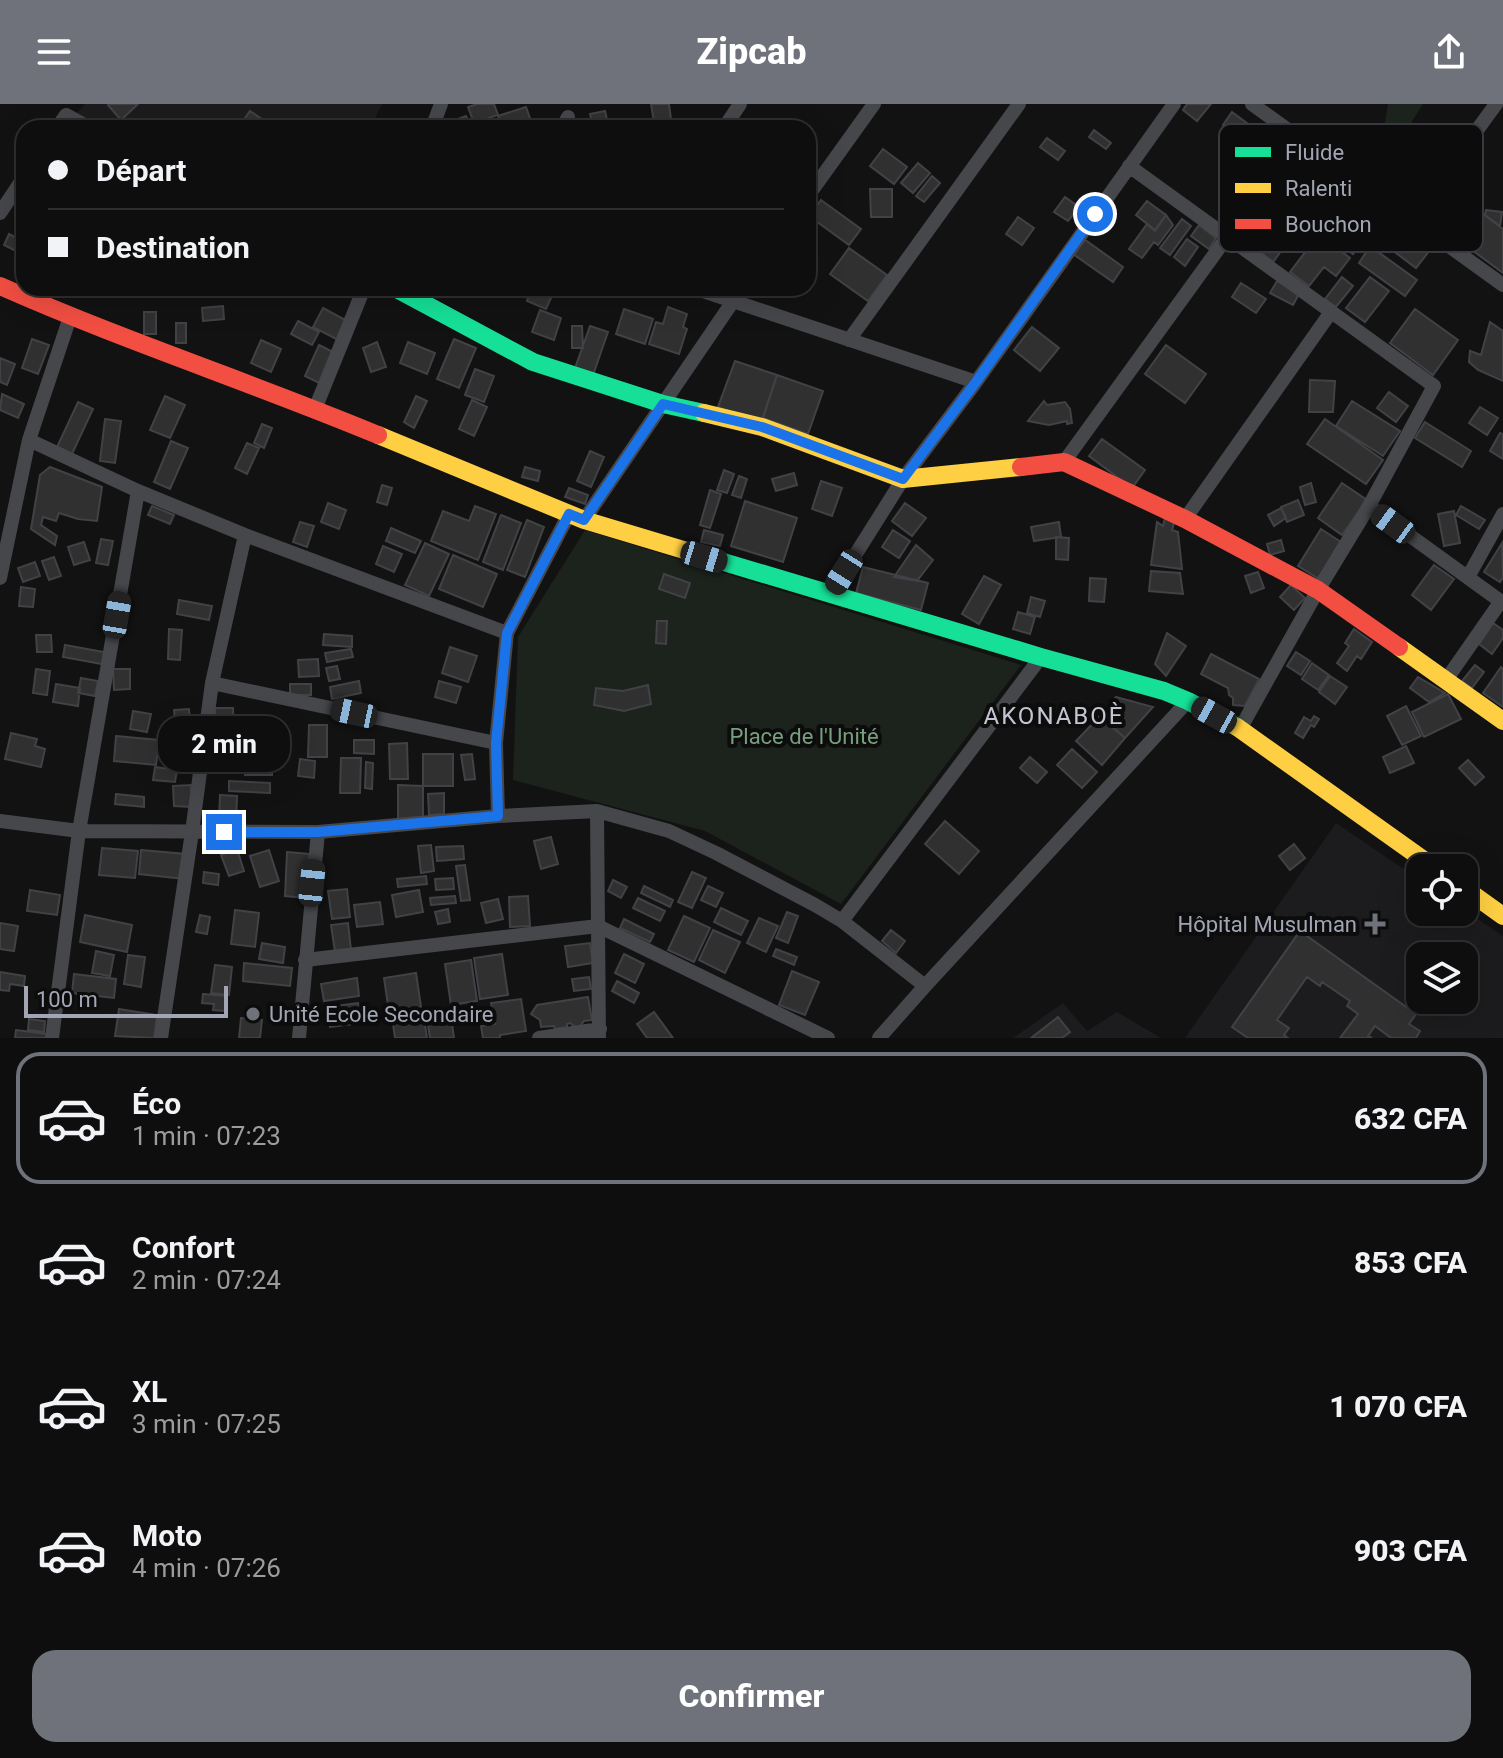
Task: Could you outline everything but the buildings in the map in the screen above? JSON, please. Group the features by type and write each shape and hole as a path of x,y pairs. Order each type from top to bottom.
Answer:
{"street":[{"path":"816,185 874,104"},
{"path":"849,340 1019,104"},
{"path":"830,595 903,479 1174,104"},
{"path":"1252,104 1280,124"},
{"path":"1481,124 1496,104"},
{"path":"1129,166 1219,231"},
{"path":"0,213 16,189"},
{"path":"1064,462 1219,248"},
{"path":"1240,729 1369,506 1434,386 1248,252"},
{"path":"1458,252 1503,285"},
{"path":"23,296 70,317 315,409 577,517 830,595 1164,691 1240,729 1415,854"},
{"path":"315,409 361,296"},
{"path":"410,296 533,362 663,404 762,427 903,479 1064,462 1185,519 1318,590 1503,721"},
{"path":"717,296 976,382"},
{"path":"498,816 496,743 507,633 577,517 663,404 736,296"},
{"path":"1185,519 1331,312"},
{"path":"0,578 2,555 29,440 70,317"},
{"path":"29,440 138,491 245,535 507,633"},
{"path":"52,1038 79,831 138,491"},
{"path":"1369,506 1502,602 1446,680"},
{"path":"1468,577 1503,514"},
{"path":"161,1038 212,683 245,535"},
{"path":"842,921 1041,657"},
{"path":"212,683 496,743"},
{"path":"879,1038 1188,701"},
{"path":"0,821 79,831 318,832 498,816 597,811 669,831 716,853 842,921 925,986"},
{"path":"539,1038 600,1034 597,811"},
{"path":"299,1038 318,832"},
{"path":"1478,896 1500,908"},
{"path":"305,960 598,926 828,1038"}],"shaded area":[{"path":"85,104 382,104 374,120 90,120 77,113"},
{"name":"Hôpital Musulman","path":"1336,823 1406,870 1406,926 1478,926 1478,919 1503,936 1503,1038 1185,1038"},
{"path":"1063,1003 1087,1031 1117,1012 1161,1038 1013,1038"}],"green space":[{"path":"1388,104 1423,104 1410,124 1385,124"},
{"name":"Place de l'Unité","path":"585,530 1021,665 841,904 705,831 513,780 518,637"}],"traffic: fast":[{"path":"410,296 533,362 663,404 704,413"},
{"path":"717,560 1164,691 1237,727"}],"traffic: slow":[{"path":"704,413 762,427 903,479 1021,467"},
{"path":"378,435 584,520 717,560"},
{"path":"1399,647 1503,721"},
{"path":"1237,727 1415,854"},
{"path":"1478,898 1503,916"}],"traffic: jam":[{"path":"0,286 16,293"},
{"path":"24,296 378,435"},
{"path":"1021,467 1064,462 1185,519 1318,590 1399,647"}],"place":[{"name":"Hôpital Musulman","path":"1375,924"},
{"name":"Unité Ecole Secondaire","path":"253,1014"}],"district":[{"name":"AKONABOÈ","path":"1054,716"}],"route":[{"path":"224,832 318,832 498,816 496,743 507,633 569,514 584,520 663,404 762,427 903,479 1095,214"}]}
